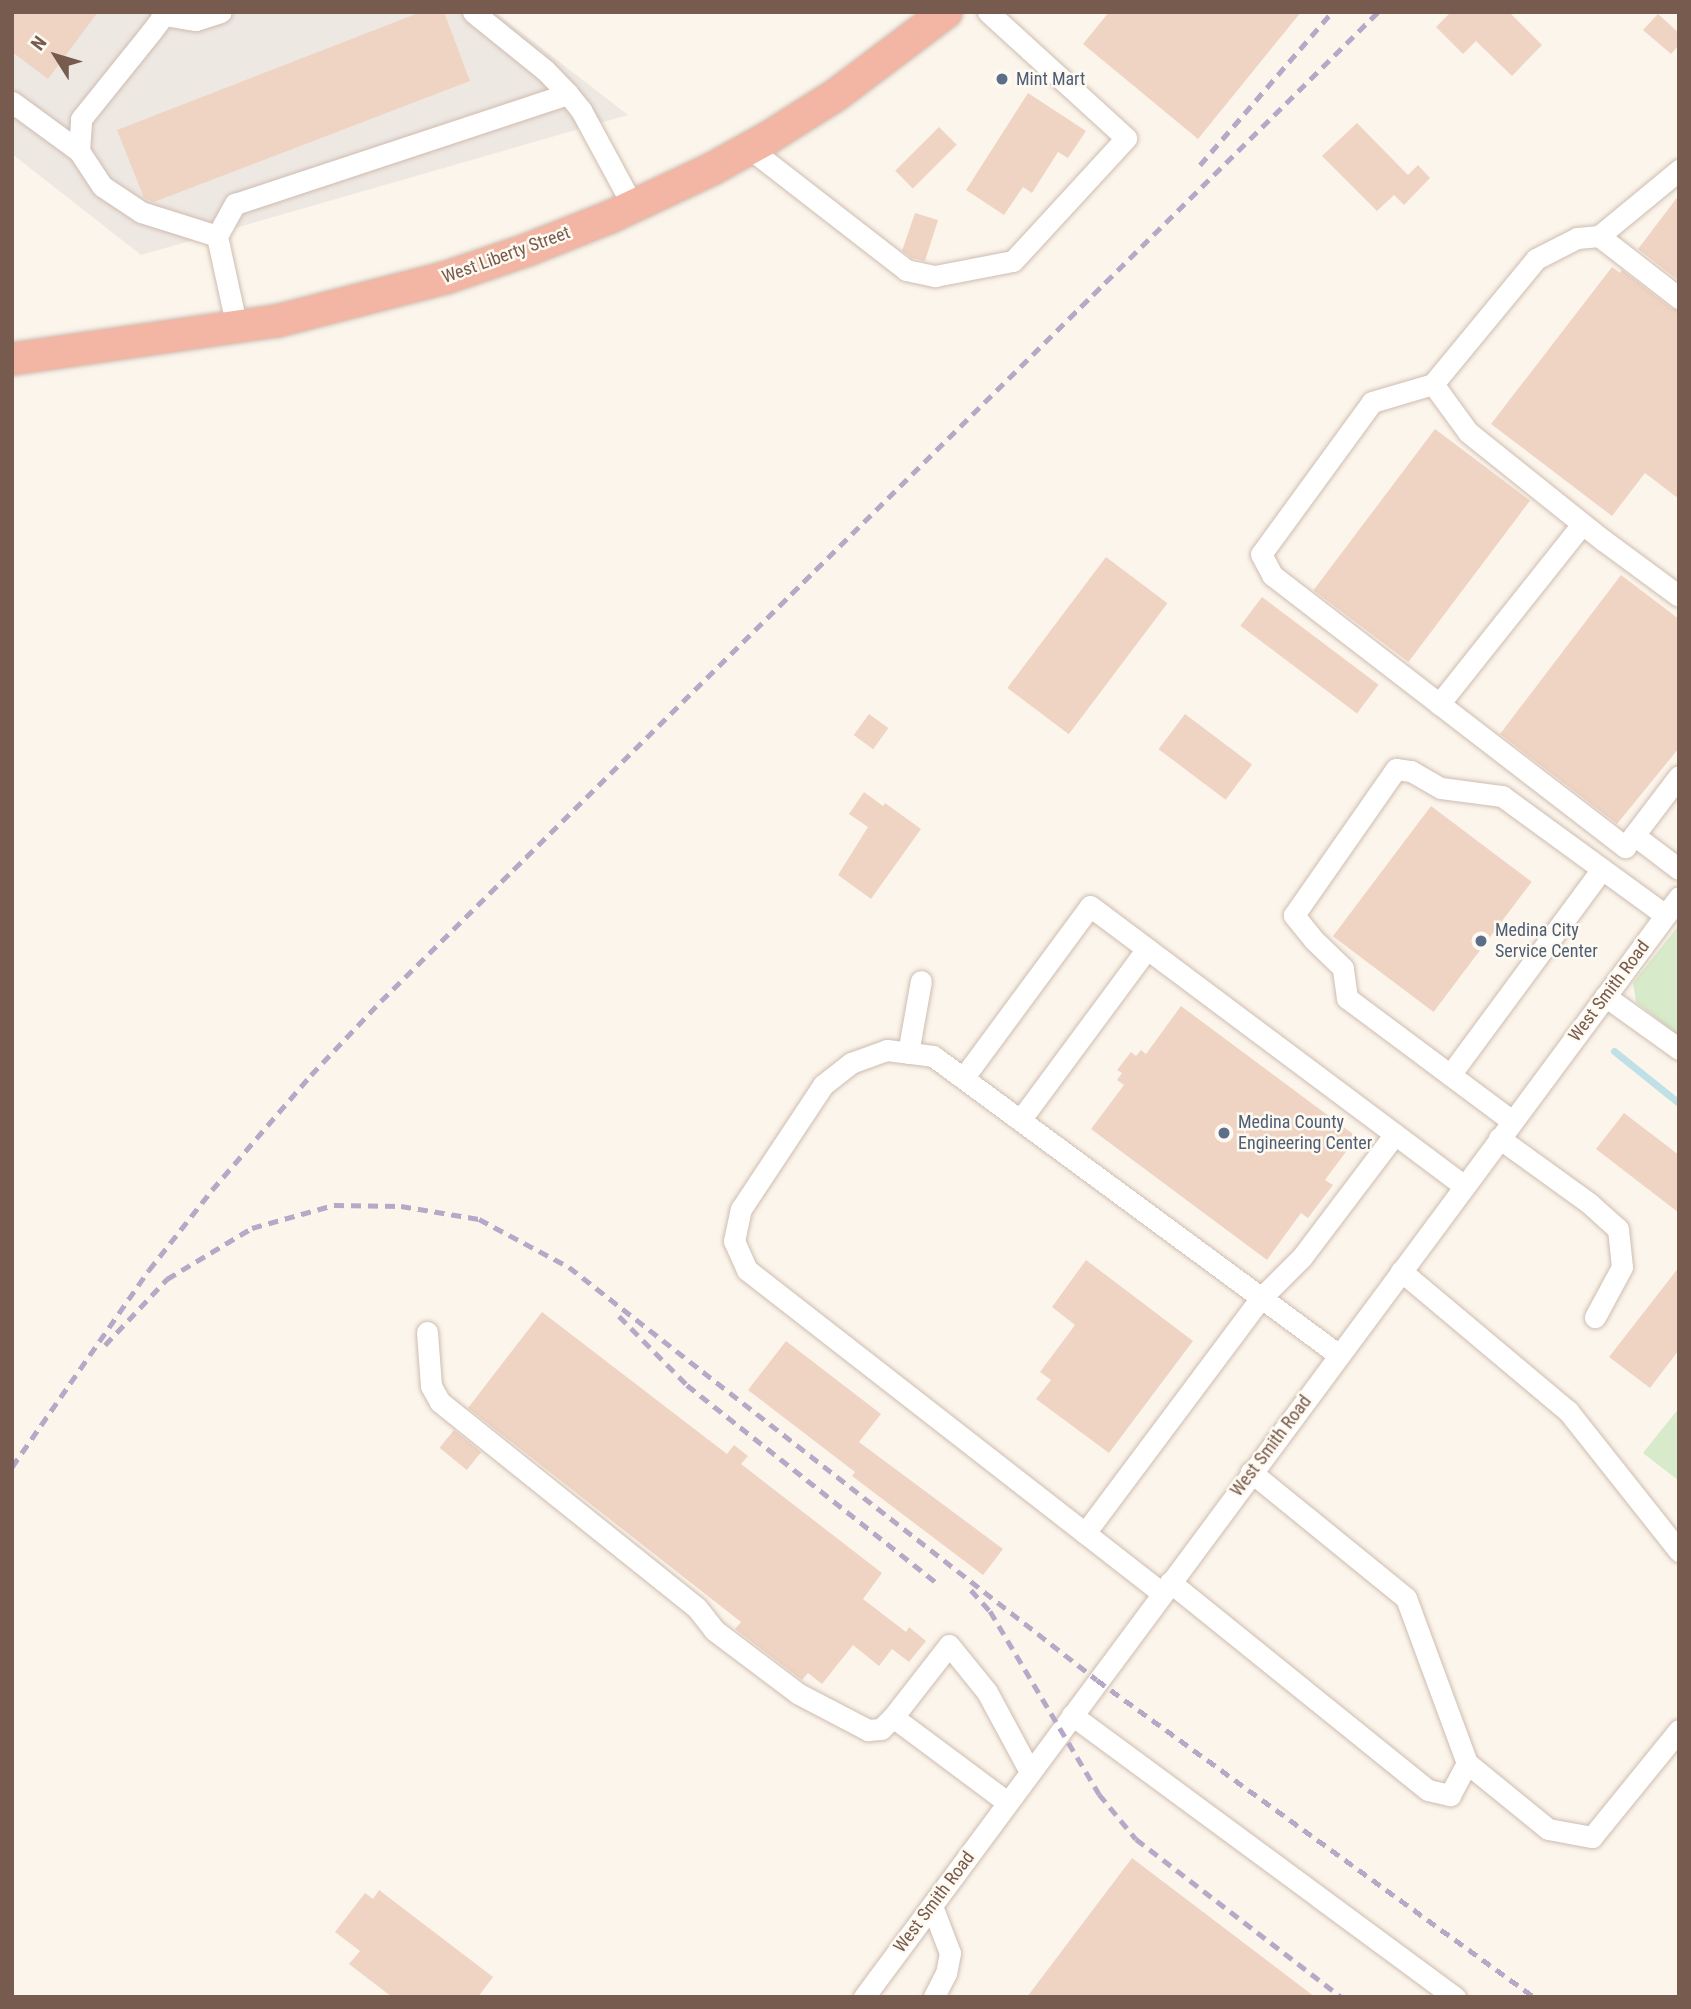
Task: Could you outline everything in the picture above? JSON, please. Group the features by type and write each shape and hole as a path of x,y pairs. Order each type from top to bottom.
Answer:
{"highway":[{"name":"West Liberty Street","path":"12,359 237,328 362,302 527,250 633,206 749,148 836,95 946,12"}],"street":[{"path":"79,151 81,119 163,13 196,20 220,12"},
{"path":"473,12 545,70 568,94 581,110 633,206"},
{"path":"749,148 906,270 935,276 1013,261 1126,138 988,12"},
{"path":"237,328 217,236 234,204 568,94"},
{"path":"12,102 79,151 102,186 141,212 217,236"},
{"path":"1679,170 1599,236 1577,238 1536,259 1433,384 1372,402 1261,554 1272,576 1625,847 1679,776"},
{"path":"1599,236 1679,298"},
{"path":"1433,384 1468,432 1582,524 1679,596"},
{"path":"1439,704 1582,524"},
{"path":"1595,1317 1622,1267 1618,1229 1506,1129 1450,1074 1347,998 1343,968 1314,940 1294,915 1396,769 1411,771 1441,788 1502,796 1665,915"},
{"path":"1634,835 1679,869"},
{"path":"1450,1074 1602,869"},
{"name":"West Smith Road","path":"864,1997 1679,897"},
{"path":"964,1077 1090,906 1464,1186"},
{"path":"1021,1119 1147,949"},
{"path":"908,1053 921,981"},
{"path":"1605,996 1679,1049"},
{"path":"1339,1355 933,1056 887,1050 851,1063 823,1085 741,1209 734,1241 747,1270 771,1292 1085,1533 1166,1587 1428,1790 1450,1795 1467,1763"},
{"path":"1085,1533 1261,1298 1302,1256 1395,1134"},
{"path":"1401,1271 1568,1411 1679,1551"},
{"path":"427,1332 431,1386 440,1402 697,1608 715,1630 799,1694 868,1730 881,1729 949,1645 987,1692 1030,1772"},
{"path":"1251,1472 1406,1598 1467,1763 1548,1829 1592,1837 1679,1730"},
{"path":"1072,1714 1455,1997"},
{"path":"893,1717 1007,1802"},
{"path":"932,1906 950,1953 946,1973 934,1997"}],"shaded area":[{"path":"12,12 495,12 628,115 141,255 12,154"}],"green space":[{"path":"1679,925 1679,1036 1636,1002 1633,983"},
{"path":"1679,1408 1679,1481 1643,1453"}],"building":[{"path":"12,12 98,12 48,79 12,52"},
{"path":"421,12 444,12 470,81 154,202 144,198 117,130"},
{"path":"1109,12 1301,12 1198,139 1083,44"},
{"path":"1451,12 1509,12 1542,45 1512,76 1476,41 1463,54 1436,27"},
{"path":"1658,14 1679,33 1679,45 1671,54 1643,30"},
{"path":"1028,93 1086,131 1068,158 1058,152 1032,193 1023,187 1004,215 966,190"},
{"path":"1357,123 1408,175 1418,165 1430,178 1404,205 1394,195 1377,211 1322,156"},
{"path":"939,127 957,145 913,189 895,171"},
{"path":"1679,195 1679,281 1638,249"},
{"path":"915,213 938,220 925,261 912,258 902,251"},
{"path":"1612,267 1620,273 1622,270 1671,308 1679,311 1679,499 1645,473 1612,516 1491,424"},
{"path":"1435,429 1530,501 1408,662 1313,590"},
{"path":"1106,557 1167,603 1069,734 1007,688"},
{"path":"1621,575 1679,619 1679,748 1617,824 1500,734"},
{"path":"1262,597 1379,685 1357,714 1240,626"},
{"path":"869,714 888,728 873,749 854,735"},
{"path":"1185,714 1252,765 1226,800 1159,749"},
{"path":"864,792 883,806 885,803 921,829 871,899 838,875 868,827 849,814"},
{"path":"1431,806 1532,882 1434,1012 1333,936"},
{"name":"Medina County Engineering Center","path":"1181,1006 1357,1137 1325,1180 1333,1185 1308,1218 1301,1213 1267,1260 1091,1129 1124,1085 1117,1080 1122,1073 1117,1070 1131,1052 1136,1056 1141,1050 1146,1054"},
{"path":"1624,1113 1679,1155 1679,1213 1596,1149"},
{"path":"1086,1260 1193,1341 1109,1453 1036,1399 1051,1380 1040,1372 1075,1325 1052,1307"},
{"path":"1679,1267 1679,1350 1650,1388 1609,1357"},
{"path":"542,1312 727,1454 734,1445 748,1456 741,1464 882,1573 863,1599 906,1632 909,1627 926,1641 909,1662 892,1649 879,1666 853,1645 822,1684 808,1673 802,1680 735,1629 741,1622 468,1408"},
{"path":"786,1341 881,1414 859,1442 1003,1549 983,1575 852,1476 855,1472 748,1390"},
{"path":"454,1430 481,1452 467,1470 440,1448"},
{"path":"1132,1858 1315,1997 1027,1997"},
{"path":"379,1890 493,1977 478,1997 392,1997 349,1964 360,1951 335,1932 365,1893 373,1899"}],"waterway":[{"path":"1614,1051 1679,1103"}],"railway":[{"path":"1200,165 1332,12"},
{"path":"12,1467 149,1270 212,1190 311,1075 381,1001 1378,12"},
{"path":"105,1345 167,1279 252,1228 334,1205 401,1206 479,1219 569,1267 1097,1680 1534,1997"},
{"path":"619,1316 687,1385 939,1585"},
{"path":"971,1590 990,1611 1099,1794 1136,1839 1341,1997"}],"place":[{"name":"Mint Mart","path":"1002,79"},
{"name":"Medina City Service Center","path":"1481,941"},
{"name":"Medina County Engineering Center","path":"1224,1133"}]}
